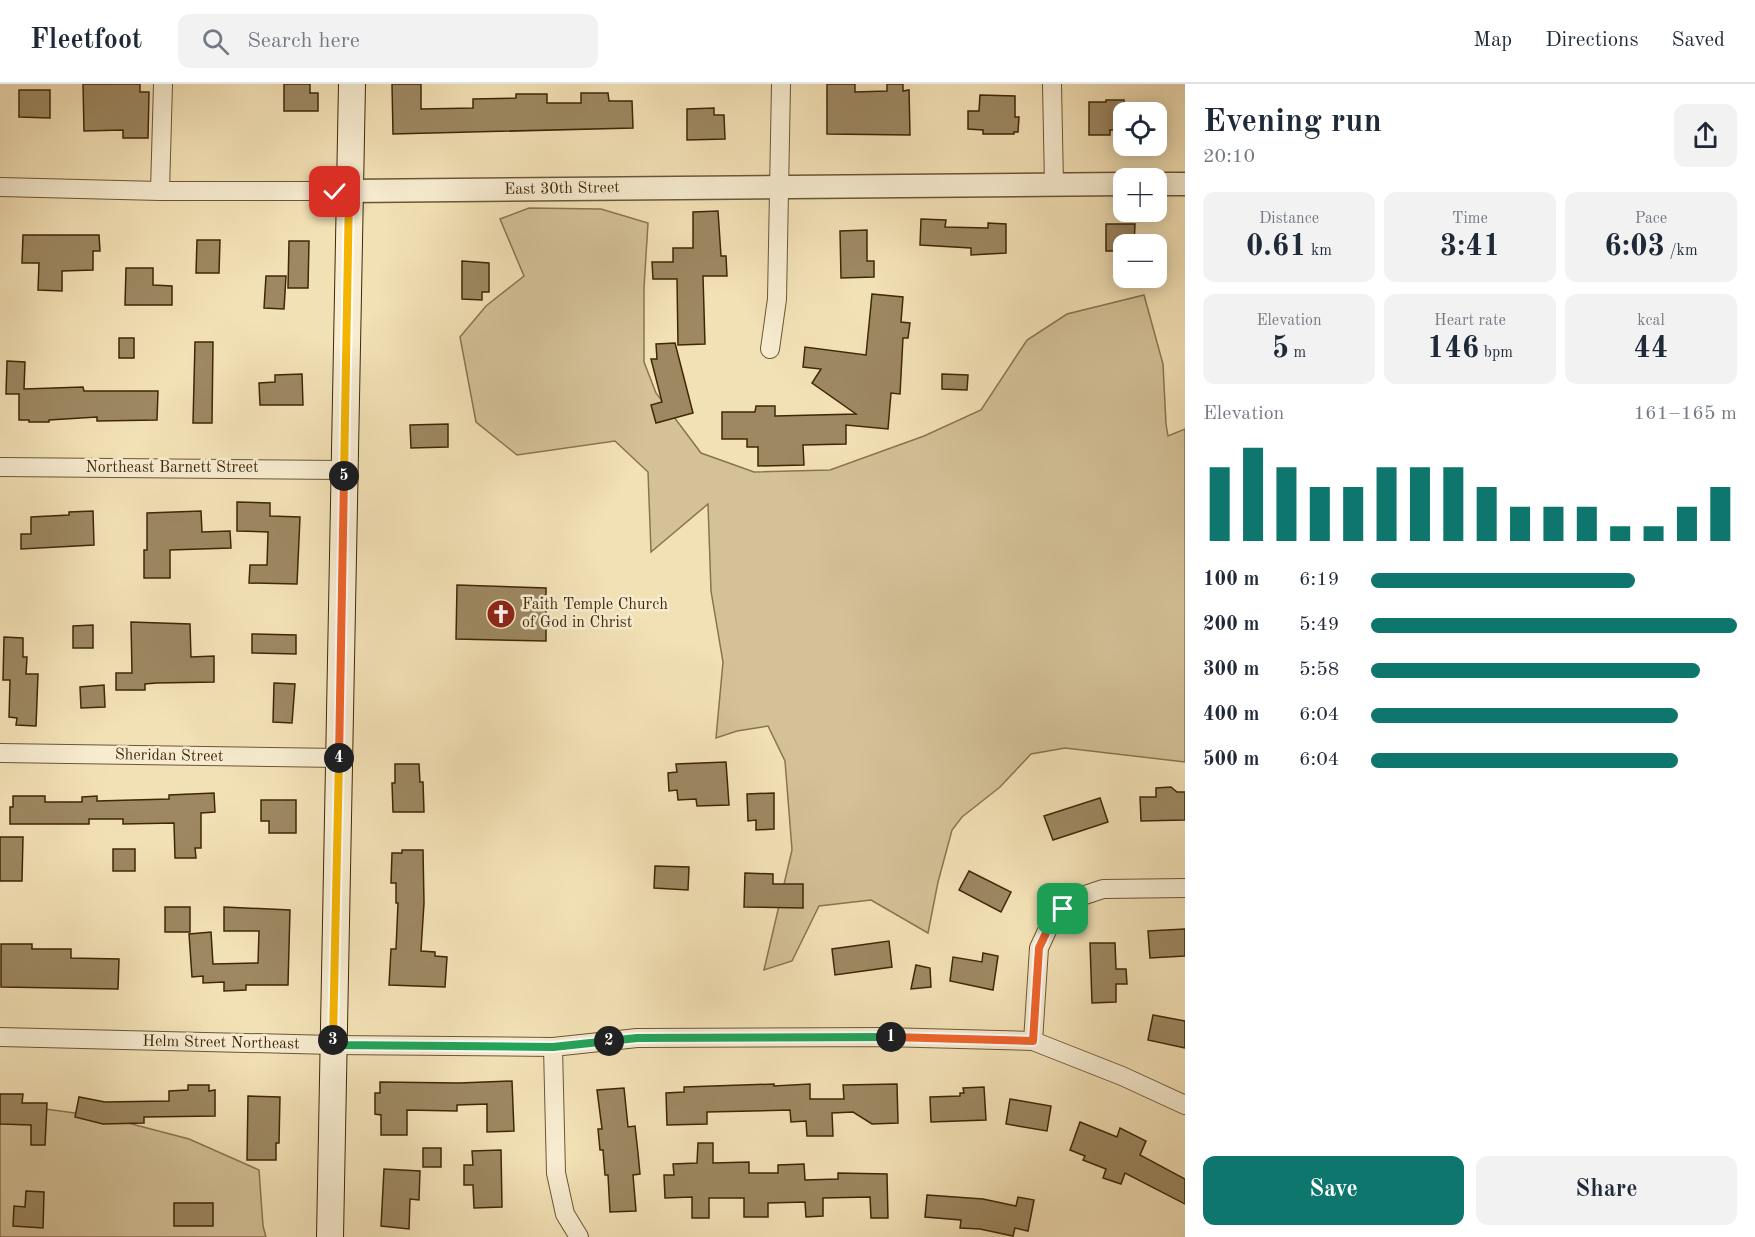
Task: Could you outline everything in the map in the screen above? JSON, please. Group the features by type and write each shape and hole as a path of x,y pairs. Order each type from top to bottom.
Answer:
{"main road":[{"path":"330,1237 352,84"}],"street":[{"path":"160,191 163,84"},
{"path":"770,349 777,299 781,84"},
{"path":"1052,84 1054,185"},
{"name":"East 30th Street","path":"0,187 160,191 349,191 1113,184"},
{"path":"1167,184 1185,184"},
{"name":"Northeast Barnett Street","path":"0,467 344,470"},
{"name":"Sheridan Street","path":"0,753 339,758"},
{"path":"1033,1041 1039,948 1052,920 1073,899 1103,889 1185,888"},
{"name":"Helm Street Northeast","path":"0,1037 333,1045 553,1047 649,1038 883,1036 1033,1041 1122,1076 1185,1105"},
{"path":"553,1047 556,1173 565,1214 579,1237"}],"shaded area":[{"path":"529,208 601,209 648,223 644,288 644,362 656,393 701,453 754,472 830,470 924,436 981,410 1027,340 1067,314 1144,295 1163,364 1168,436 1185,429 1185,762 1065,748 1031,754 1000,787 962,817 952,830 938,882 928,933 871,900 819,906 792,961 764,970 792,850 785,761 768,726 737,731 716,738 723,662 711,591 708,504 651,552 648,472 615,441 517,455 476,422 460,337 486,306 524,276 500,219"},
{"path":"0,1103 105,1117 189,1139 259,1170 263,1226 266,1237 0,1237"}],"building":[{"path":"83,84 140,84 140,92 149,92 148,138 123,138 123,130 84,131"},
{"path":"284,84 310,84 310,93 318,93 318,111 284,111"},
{"path":"392,84 421,84 421,109 473,108 473,99 516,98 516,94 547,94 547,103 581,103 581,93 608,93 609,101 632,101 633,128 393,134"},
{"path":"827,84 855,84 855,92 887,91 887,84 903,84 903,91 909,90 910,135 827,134"},
{"path":"19,90 50,90 50,118 19,117"},
{"path":"980,95 1015,96 1015,117 1019,117 1018,132 983,134 983,130 968,129 968,111 979,111"},
{"path":"1106,100 1124,100 1124,102 1113,102 1113,130 1110,130 1110,135 1089,135 1089,102 1106,102"},
{"path":"714,108 714,115 724,115 725,139 687,140 687,109"},
{"path":"718,211 721,256 726,256 727,276 703,276 705,344 678,345 677,279 653,279 652,262 673,262 673,248 693,248 693,212"},
{"path":"921,219 946,220 945,227 988,228 988,223 1006,224 1006,253 971,255 971,248 920,245"},
{"path":"1106,224 1135,224 1134,234 1113,234 1113,251 1106,251"},
{"path":"867,230 867,261 874,261 874,277 841,278 840,231"},
{"path":"23,235 99,235 100,251 93,251 93,270 62,271 62,291 38,290 39,263 22,263"},
{"path":"197,240 220,240 219,273 196,273"},
{"path":"289,241 309,241 308,288 288,288"},
{"path":"462,261 489,263 489,292 482,292 482,300 462,299"},
{"path":"126,268 153,268 153,285 172,286 172,305 125,305"},
{"path":"266,276 286,276 284,309 264,308"},
{"path":"872,294 903,297 901,322 910,323 908,338 903,338 900,394 891,393 888,429 846,425 846,444 803,445 804,465 758,466 758,447 747,447 747,439 722,439 722,412 755,412 756,406 775,406 775,416 856,414 812,383 821,369 803,367 805,347 866,355"},
{"path":"119,338 134,338 134,358 119,358"},
{"path":"195,342 213,342 212,423 193,423"},
{"path":"675,343 693,413 656,423 651,405 662,402 651,359 657,359 656,344"},
{"path":"7,361 25,362 24,389 83,387 84,391 158,391 157,420 97,421 97,417 49,420 49,422 19,420 19,394 6,394"},
{"path":"302,374 303,405 260,405 259,383 275,382 275,375"},
{"path":"942,374 968,375 967,390 942,389"},
{"path":"448,424 448,447 411,448 410,425"},
{"path":"237,502 270,503 270,516 300,517 297,584 249,583 250,565 267,565 268,532 237,531"},
{"path":"93,511 94,545 21,549 21,534 31,534 31,517"},
{"path":"201,511 202,532 230,531 231,548 170,550 170,578 144,578 147,513"},
{"name":"Faith Temple Church of God in Christ","path":"457,585 546,588 546,641 456,639"},
{"path":"131,622 190,624 191,657 214,656 214,682 156,683 145,684 145,690 116,690 116,673 132,673"},
{"path":"93,625 93,648 73,648 73,626"},
{"path":"252,634 296,635 296,654 252,653"},
{"path":"4,637 23,638 23,657 27,657 26,674 38,674 36,726 16,725 17,718 9,717 10,680 3,680"},
{"path":"274,683 295,684 292,723 273,722"},
{"path":"104,685 105,707 81,708 80,687"},
{"path":"726,762 729,805 697,806 696,799 678,800 677,790 669,791 668,773 677,772 676,764"},
{"path":"395,764 419,764 420,782 423,782 424,812 393,812 392,783 395,783"},
{"path":"1171,787 1177,792 1185,792 1185,820 1141,821 1140,797 1156,797 1156,788"},
{"path":"214,793 215,812 201,813 201,848 195,848 196,858 175,858 174,823 123,824 123,819 89,819 89,824 10,824 10,807 13,807 13,796 45,796 45,802 82,802 82,797 97,796 97,801 169,799 169,795"},
{"path":"774,793 774,829 756,830 756,820 748,821 747,794"},
{"path":"1100,798 1108,822 1053,840 1044,816"},
{"path":"261,800 296,800 296,833 269,833 269,821 261,821"},
{"path":"0,837 23,837 22,881 0,881"},
{"path":"113,849 135,849 135,871 113,871"},
{"path":"402,850 423,850 424,903 421,951 435,952 435,956 447,957 445,987 389,985 391,949 396,949 398,903 396,903 396,883 391,883 392,853 402,853"},
{"path":"655,866 689,867 688,890 654,888"},
{"path":"969,871 1011,892 1001,912 959,890"},
{"path":"745,873 773,874 773,884 803,884 803,908 744,907"},
{"path":"165,907 190,907 190,932 165,932"},
{"path":"224,907 290,910 288,985 246,985 246,990 224,991 224,982 203,983 203,976 192,977 189,934 211,932 213,964 258,963 259,931 224,931"},
{"path":"1185,929 1185,956 1150,958 1148,931"},
{"path":"889,941 892,967 835,975 832,949"},
{"path":"1090,943 1115,943 1116,969 1126,969 1127,984 1116,984 1116,1002 1092,1003"},
{"path":"1,944 32,944 32,949 71,949 71,958 119,959 118,989 1,987"},
{"path":"983,953 998,956 993,990 950,981 953,957 982,962"},
{"path":"916,965 930,968 931,987 911,989"},
{"path":"1153,1015 1185,1021 1185,1048 1148,1040"},
{"path":"512,1081 514,1131 487,1132 487,1104 457,1105 457,1111 407,1110 407,1135 381,1135 381,1115 375,1114 375,1093 380,1093 380,1082"},
{"path":"774,1084 774,1086 810,1084 810,1099 844,1099 843,1085 897,1084 898,1123 872,1124 853,1112 832,1113 833,1136 807,1136 806,1121 791,1122 790,1110 707,1112 707,1124 667,1125 666,1093 684,1092 684,1087"},
{"path":"188,1085 209,1085 209,1091 215,1090 215,1116 144,1117 144,1123 103,1124 75,1117 79,1097 105,1102 169,1101 169,1091 188,1090"},
{"path":"984,1087 986,1120 931,1122 930,1097 960,1096 960,1093 964,1093 963,1088"},
{"path":"624,1088 628,1127 635,1126 638,1153 640,1174 633,1175 636,1211 610,1212 608,1175 605,1175 603,1150 600,1150 598,1129 602,1129 597,1090"},
{"path":"0,1094 23,1094 22,1103 47,1103 45,1145 31,1145 31,1125 0,1124"},
{"path":"248,1096 280,1097 279,1143 276,1143 276,1160 247,1160"},
{"path":"1010,1099 1051,1106 1047,1131 1006,1124"},
{"path":"1080,1122 1117,1137 1120,1128 1146,1141 1140,1155 1185,1179 1185,1204 1125,1173 1121,1184 1103,1178 1106,1169 1083,1160 1085,1156 1070,1150"},
{"path":"698,1143 713,1143 713,1163 749,1162 749,1173 778,1173 778,1165 804,1164 805,1180 838,1179 838,1173 887,1174 888,1218 871,1218 870,1197 823,1198 823,1216 806,1217 805,1202 768,1203 768,1217 744,1217 744,1198 709,1198 709,1218 692,1218 692,1197 665,1198 664,1175 674,1175 673,1164 697,1163"},
{"path":"423,1148 441,1148 441,1167 423,1167"},
{"path":"501,1150 502,1207 474,1208 473,1185 464,1185 464,1165 473,1165 472,1151"},
{"path":"384,1169 420,1171 419,1200 410,1199 409,1229 381,1226"},
{"path":"26,1191 44,1192 43,1228 13,1226 14,1206 25,1207"},
{"path":"927,1195 983,1199 1016,1206 1018,1197 1034,1200 1028,1231 1015,1228 1013,1236 980,1229 960,1228 961,1220 925,1217"},
{"path":"174,1203 213,1203 213,1226 174,1226"}],"place":[{"name":"Faith Temple Church of God in Christ","path":"501,614"}],"route":[{"path":"335,192 349,191 333,1045 553,1047 637,1038 883,1036 1033,1041 1039,948 1052,920 1063,909"}]}
